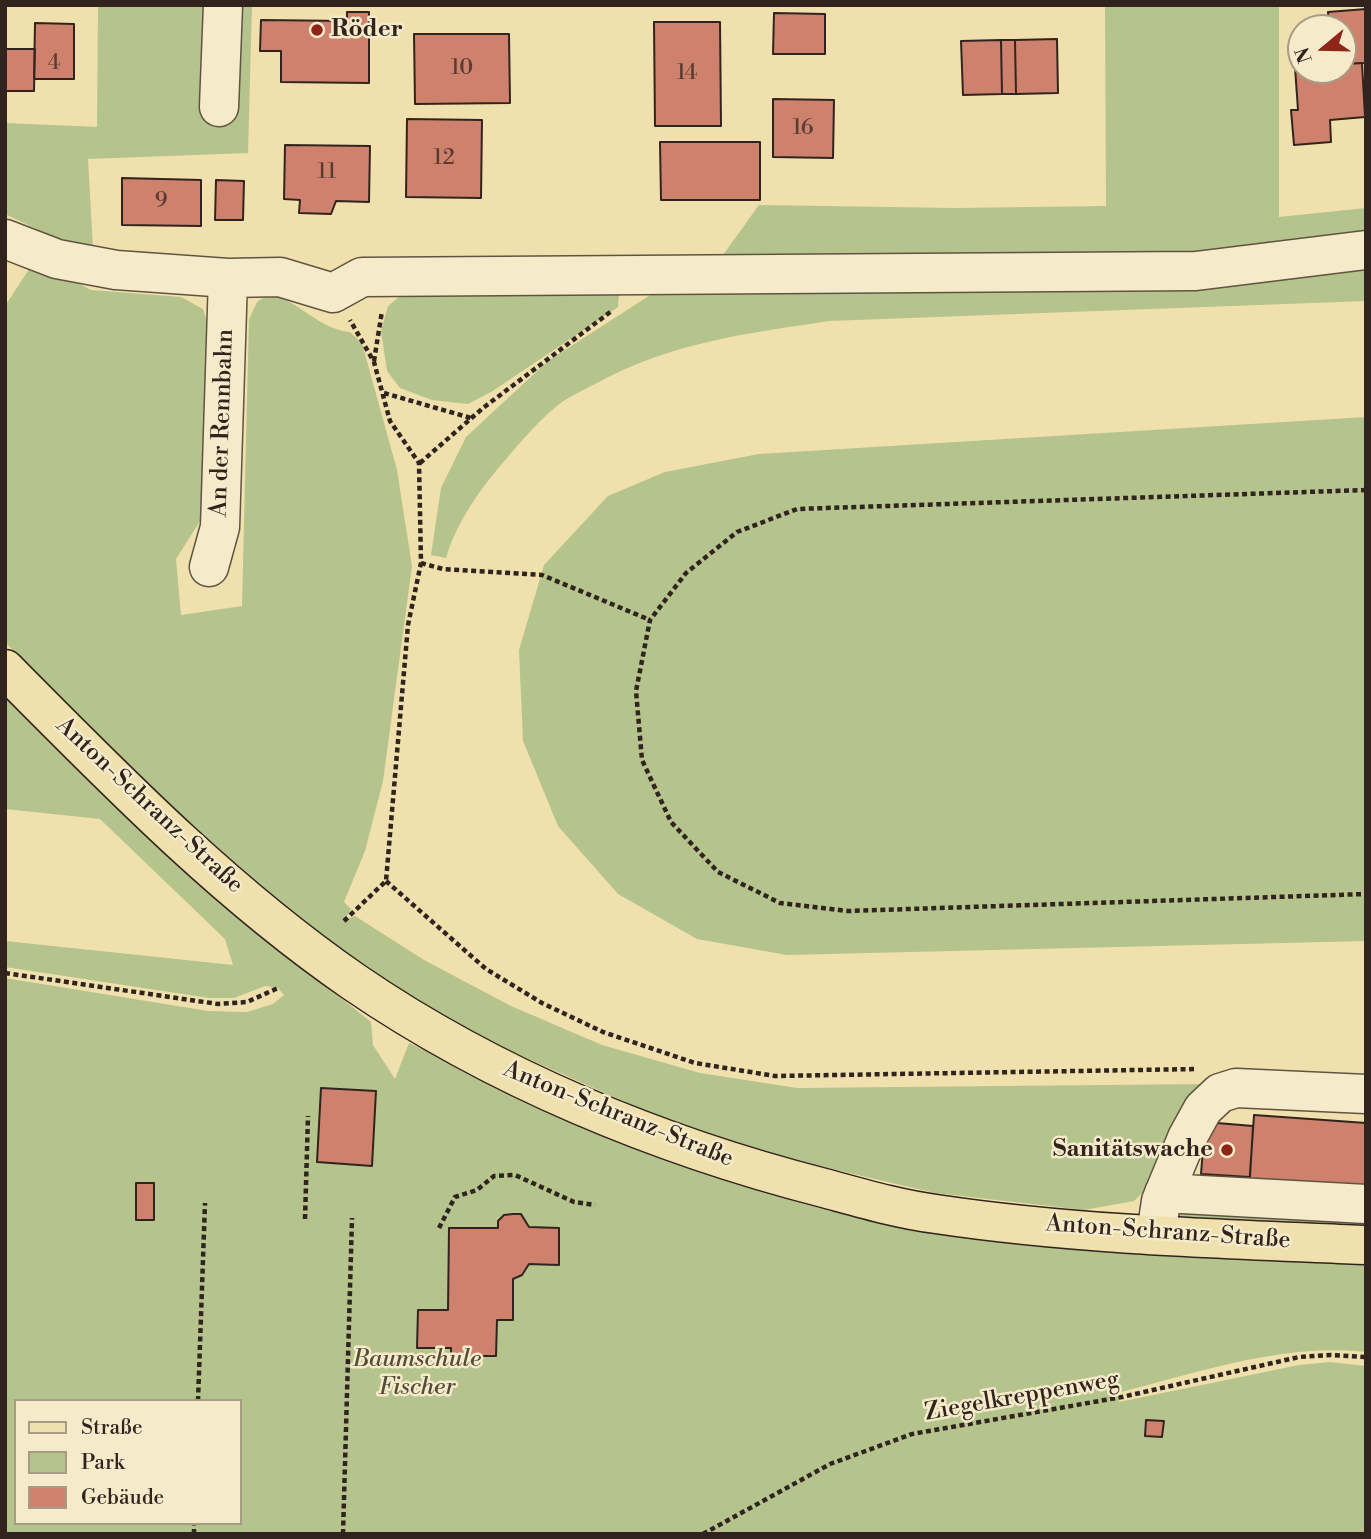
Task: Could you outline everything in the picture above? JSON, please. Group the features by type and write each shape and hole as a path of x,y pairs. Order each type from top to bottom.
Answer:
{"main road":[{"name":"Anton-Schranz-Straße","path":"5,669 160,823 267,915 353,981 404,1014 499,1068 678,1144 776,1176 883,1204 934,1214 1156,1235 1366,1245"}],"street":[{"path":"219,107 223,5"},
{"path":"5,239 57,258 116,270 228,278 281,277 333,293 362,277 1196,271 1366,250"},
{"name":"An der Rennbahn","path":"209,567 220,527 228,278"},
{"path":"1156,1235 1164,1193 1187,1138 1203,1109 1220,1093 1236,1088 1366,1094"},
{"path":"1164,1193 1366,1204"}],"path":[{"path":"374,362 390,277"},
{"path":"333,293 374,362 390,421 419,463 421,563 408,625 386,881 344,920"},
{"path":"419,463 471,418 614,309"},
{"path":"383,393 471,418"},
{"path":"1366,490 797,509 737,532 686,573 650,620 636,691 642,760 671,822 718,872 780,903 848,911 1366,894"},
{"path":"421,563 443,569 542,575 650,620"},
{"path":"386,881 486,969 531,996 603,1032 695,1063 775,1076 1206,1069"},
{"path":"5,973 218,1004 247,1002 278,988"},
{"path":"305,1219 309,1116"},
{"path":"439,1228 455,1197 477,1190 494,1176 515,1175 574,1202 595,1205"},
{"path":"198,1399 205,1203"},
{"path":"343,1534 352,1218"},
{"name":"Ziegelkreppenweg","path":"703,1534 830,1464 912,1434 1122,1397 1299,1357 1366,1357"}],"green space":[{"path":"98,5 252,5 248,153 88,159 93,248 51,236 5,214 5,123 97,127"},
{"path":"1105,5 1279,5 1279,217 1366,208 1366,237 1206,257 715,266 759,205 955,208 1106,206"},
{"path":"35,260 91,290 181,297 203,309 209,328 204,515 176,559 181,615 242,606 249,319 257,302 269,294 280,298 328,326 350,332 362,343 397,470 412,566 383,781 365,851 344,902 351,909 345,920 355,916 424,960 511,1006 602,1045 700,1073 797,1088 1208,1084 1158,1178 1134,1201 1084,1210 935,1193 750,1150 648,1112 463,1030 337,950 265,891 178,813 92,733 5,642 5,306"},
{"path":"1366,260 1366,301 829,321 680,349 624,370 554,408 519,444 479,493 463,518 446,558 431,555 441,488 466,437 548,361 655,292"},
{"path":"619,292 618,307 491,392 468,404 432,400 400,388 387,371 381,331 388,306 404,293"},
{"path":"1366,417 1366,941 787,955 697,939 618,894 558,826 523,741 519,650 544,565 608,496 665,472 759,454"},
{"name":"Baumschule Fischer","path":"5,695 300,965 371,1022 373,1045 395,1079 409,1043 520,1093 803,1200 1366,1261 1366,1352 1304,1352 1242,1361 1121,1392 1119,1402 1299,1365 1330,1362 1366,1366 1366,1534 5,1534 5,978 208,1011 247,1012 273,1004 284,995 278,988 265,986 234,998 209,998 5,967 5,941 233,965 225,939 100,819 5,809"},
{"path":"1169,1203 1366,1214 1366,1228 1174,1220"}],"building":[{"path":"1366,9 1366,63 1357,63 1357,14 1328,12"},
{"path":"347,12 369,12 369,83 281,82 281,51 260,51 261,20 347,21"},
{"path":"774,13 825,14 825,54 773,54"},
{"path":"654,22 720,22 721,126 655,126"},
{"path":"35,23 74,24 74,79 34,79"},
{"path":"414,34 509,34 510,103 415,104"},
{"path":"1057,39 1058,93 1016,94 1015,40"},
{"path":"1001,40 1002,94 963,95 961,41"},
{"path":"1001,40 1015,40 1016,94 1002,94"},
{"path":"6,49 35,49 34,91 5,91"},
{"path":"1357,63 1362,63 1365,117 1330,120 1331,142 1294,145 1291,110 1298,110 1296,84 1357,84"},
{"path":"773,99 834,100 833,158 773,157"},
{"path":"407,119 482,120 481,198 406,197"},
{"path":"660,142 760,142 760,200 661,200"},
{"path":"285,145 370,146 369,202 336,201 331,214 299,213 300,200 284,199"},
{"path":"122,178 201,180 201,226 122,225"},
{"path":"216,180 244,181 243,220 215,220"},
{"path":"321,1088 376,1091 372,1166 317,1162"},
{"path":"1254,1115 1366,1123 1366,1196 1249,1188"},
{"name":"Sanitätswache","path":"1205,1122 1253,1126 1250,1177 1201,1174"},
{"path":"136,1183 154,1183 154,1220 136,1220"},
{"path":"521,1214 529,1227 559,1228 559,1265 529,1264 522,1275 513,1279 513,1320 497,1320 496,1356 451,1356 451,1348 417,1348 418,1310 448,1310 449,1228 498,1228 498,1221 504,1215"},
{"path":"1146,1420 1164,1421 1162,1437 1145,1436"}],"place":[{"name":"Röder","path":"317,30"},
{"name":"Sanitätswache","path":"1227,1150"}]}
